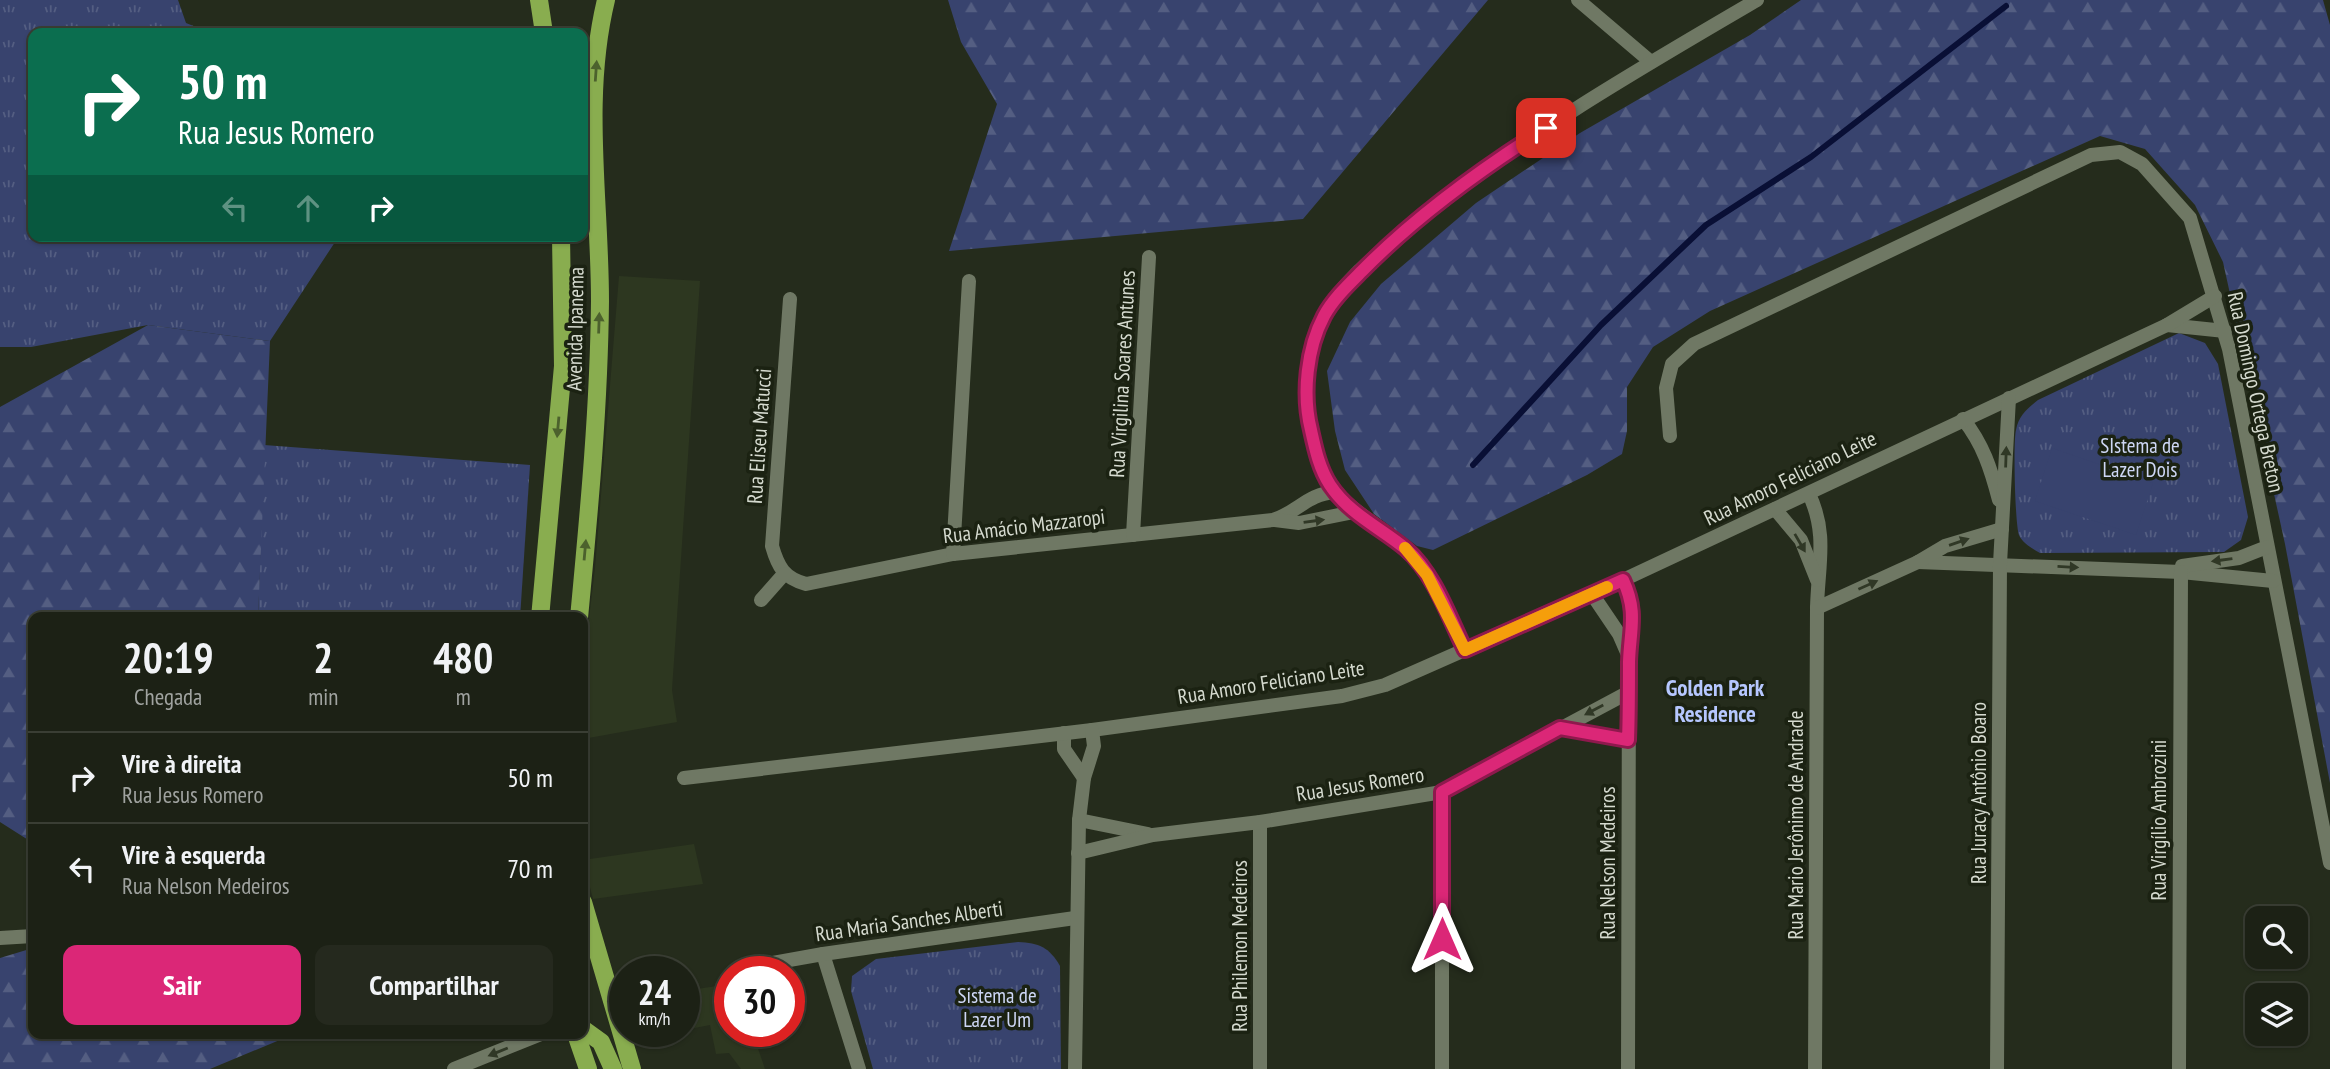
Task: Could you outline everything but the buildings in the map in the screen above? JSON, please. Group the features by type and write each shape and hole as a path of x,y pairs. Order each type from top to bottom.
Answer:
{"main road":[{"path":"540,0 543,28"},
{"name":"Avenida Ipanema","path":"580,612 595,441 600,299 592,123 599,29 606,0"},
{"name":"Avenida Ipanema","path":"541,612 563,366 561,242"},
{"path":"588,919 632,1069"},
{"path":"588,1033 601,1042 613,1069"},
{"path":"578,1039 588,1069"}],"street":[{"path":"1578,0 1651,62"},
{"path":"1317,494 1322,479 1307,415 1311,359 1325,315 1344,289 1384,249 1494,161 1651,62 1757,0"},
{"name":"Rua Domingo Ortega Breton","path":"1670,436 1665,388 1672,364 1694,344 2091,155 2120,152 2142,164 2172,194 2190,218 2225,331 2330,863"},
{"name":"Rua Virgilina Soares Antunes","path":"1133,535 1149,257"},
{"path":"953,554 969,281"},
{"name":"Rua Amoro Feliciano Leite","path":"684,778 1092,730 1342,696 1385,685 1809,494 2167,325 2215,296"},
{"name":"Rua Eliseu Matucci","path":"784,574 772,546 790,299"},
{"path":"2167,325 2225,331"},
{"name":"Rua Juracy Antônio Boaro","path":"1997,1069 2000,564 2009,398"},
{"name":"Rua Juracy Antônio Boaro","path":"1963,419 1979,439 1991,466 2003,523"},
{"path":"1317,458 1336,492 1354,512 1419,561 1465,650"},
{"name":"Rua Amácio Mazzaropi","path":"1273,520 1317,494 1336,492"},
{"name":"Rua Mario Jerônimo de Andrade","path":"1809,494 1820,516 1823,542 1817,608 1815,1069"},
{"name":"Rua Mario Jerônimo de Andrade","path":"1775,509 1801,540 1818,581"},
{"name":"Rua Amácio Mazzaropi","path":"784,574 806,584 953,554 1273,520 1299,523 1354,512"},
{"path":"1817,608 1918,562 1945,546 2003,523"},
{"path":"2180,572 2182,565 2188,562 2229,560 2267,547"},
{"path":"1918,562 2180,572 2273,581"},
{"name":"Rua Virgílio Ambrozini","path":"2179,1069 2180,572"},
{"path":"761,600 784,574"},
{"name":"Rua Nelson Medeiros","path":"1623,580 1633,612 1634,633 1629,657 1628,1069"},
{"name":"Rua Nelson Medeiros","path":"1592,594 1619,634 1629,657"},
{"name":"Rua Jesus Romero","path":"1078,853 1153,835 1260,822 1442,792 1629,692"},
{"path":"1560,728 1628,740"},
{"path":"1075,1069 1075,918 1079,820 1084,778 1094,746 1092,730"},
{"path":"1064,733 1064,749 1084,778"},
{"path":"1442,792 1442,1069"},
{"name":"Rua Jesus Romero","path":"1079,820 1153,835"},
{"name":"Rua Philemon Medeiros","path":"1260,822 1260,1069"},
{"name":"Rua Maria Sanches Alberti","path":"805,957 1075,918"},
{"path":"0,938 28,936"},
{"path":"823,954 859,1069"},
{"path":"454,1069 529,1039"}],"shaded area":[{"path":"619,276 700,281 672,690 677,722 588,738 588,627"},
{"path":"694,844 703,884 593,899 588,880 588,859"},
{"path":"714,986 714,1044 710,1025 700,1027 700,989"},
{"path":"715,1047 757,1047 765,1069 741,1069 729,1053 716,1054"}],"green space":[{"path":"0,0 178,0 186,23 198,28 28,28 28,242 335,242 270,341 148,325 31,347 0,347"},
{"path":"948,0 1488,0 1303,219 949,251 997,104 961,42"},
{"path":"1801,0 2323,0 2330,25 2330,783 2285,544 2223,262 2195,205 2145,149 2100,136 1710,311 1653,347 1627,387 1627,431 1622,454 1587,475 1433,550 1417,546 1374,514 1345,470 1335,431 1327,371 1350,322 1381,284 1476,203 1580,133 1750,35"},
{"path":"148,325 270,341 258,612 28,612 28,840 0,822 0,407"},
{"name":"SIstema de Lazer Dois","path":"2179,333 2205,343 2218,364 2248,517 2241,540 2224,552 2040,553 2028,546 2019,535 2016,500 2015,438 2021,416 2038,400"},
{"path":"264,445 530,465 520,612 258,612"},
{"path":"2052,448 2153,483 2136,535 2035,501"},
{"name":"Sistema de Lazer Um","path":"1018,942 1043,947 1060,966 1061,1069 873,1069 851,991 852,976 876,959"},
{"path":"28,950 28,1039 282,1039 210,1069 0,1069 0,958"}],"waterway":[{"path":"1473,465 1601,325 1706,225 1811,157 2006,6"}],"slow traffic":[{"path":"1405,548 1419,561 1465,650 1607,587"}],"district":[{"name":"Golden Park Residence","path":"1715,700"}],"route":[{"path":"1442,939 1442,792 1560,728 1628,740 1629,657 1634,633 1630,594 1623,580 1465,650 1419,561 1354,512 1329,484 1317,458 1307,415 1307,381 1312,349 1325,315 1344,289 1384,249 1435,206 1504,154 1546,128"}]}
